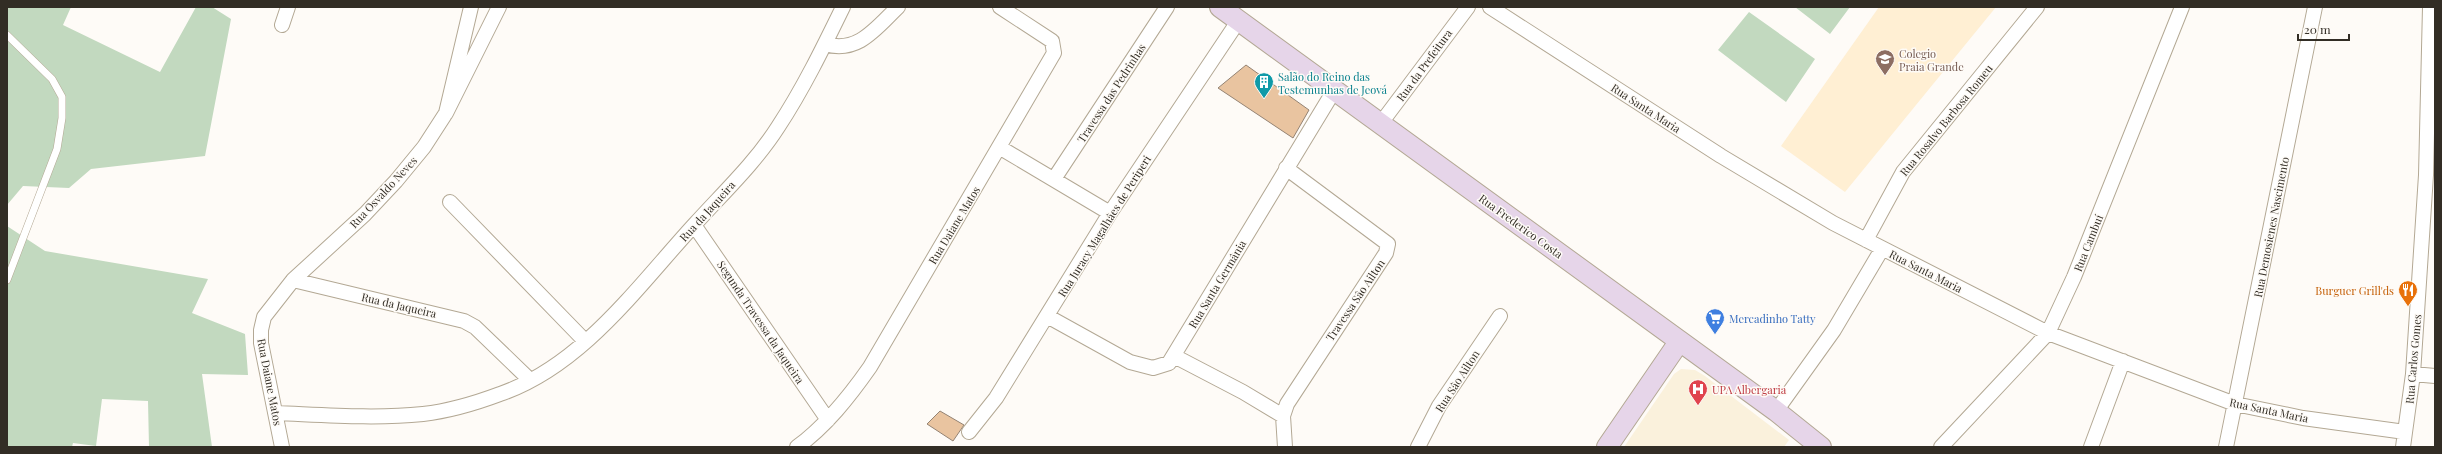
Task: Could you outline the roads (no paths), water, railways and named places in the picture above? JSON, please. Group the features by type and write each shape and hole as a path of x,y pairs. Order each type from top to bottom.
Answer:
{"main road":[{"name":"Rua Frederico Costa","path":"1220,7 1382,123 1679,342 1776,411 1821,447"},
{"path":"1606,447 1679,342"}],"street":[{"path":"282,25 288,7"},
{"name":"Rua Osvaldo Neves","path":"446,113 471,7"},
{"name":"Rua Osvaldo Neves","path":"293,280 365,214 391,187 424,147 446,113 499,7"},
{"name":"Rua da Jaqueira","path":"276,413 374,417 426,414 502,394 530,380 558,363 585,342 616,311 750,164 777,128 825,44 843,7"},
{"path":"825,44 844,47 854,45 875,29 898,7"},
{"name":"Rua Daiane Matos","path":"797,447 828,420 853,391 870,367 999,147 1055,48 1052,41 1000,7"},
{"name":"Travessa das Pedrinhas","path":"1054,179 1167,7"},
{"name":"Rua da Prefeitura","path":"1382,123 1468,7"},
{"name":"Rua Santa Maria","path":"1490,7 1722,156 1882,249 2048,333 2235,404 2309,419 2405,432"},
{"name":"Rua Rosalvo Barbosa Romeu","path":"1866,240 1903,172 2037,7"},
{"name":"Rua Cambuí","path":"1941,447 2048,333 2074,277 2182,7"},
{"name":"Rua Demosienes Nascimento","path":"2226,447 2315,7"},
{"name":"Rua Carlos Gomes","path":"2403,447 2413,374 2430,175 2430,7"},
{"name":"Rua Juracy Magalhâes de Periperi","path":"969,432 996,398 1110,213 1239,20"},
{"name":"Rua Santa Germânia","path":"1047,316 1130,362 1143,366 1162,366 1168,363 1174,356 1335,89"},
{"path":"999,147 1110,213"},
{"name":"Travessa Sâo Ailton","path":"1285,447 1283,416 1287,404 1386,253 1388,244 1286,168"},
{"path":"450,202 585,342"},
{"name":"Segunda Travessa da Jaqueira","path":"694,225 828,420"},
{"path":"1776,411 1834,330 1882,249"},
{"name":"Rua da Jaqueira","path":"293,280 464,321 475,327 530,380"},
{"name":"Rua Daiane Matos","path":"282,447 261,343 261,330 264,317 293,280"},
{"name":"Rua Sâo Ailton","path":"1418,447 1439,406 1500,316"},
{"path":"1174,356 1243,392 1283,416"},
{"path":"2091,447 2123,362"},
{"path":"2413,374 2435,376"}],"lane":[{"path":"7,35 52,79 62,97 62,118 57,149 7,280"}],"place":[{"name":"Colegio Praia Grande","path":"1885,76"},
{"name":"Salão do Reino das Testemunhas de Jeová","path":"1264,99"},
{"name":"Burguer Grill'ds","path":"2408,307"},
{"name":"Mercadinho Tatty","path":"1715,335"},
{"name":"UPA Albergaria","path":"1698,406"}]}
